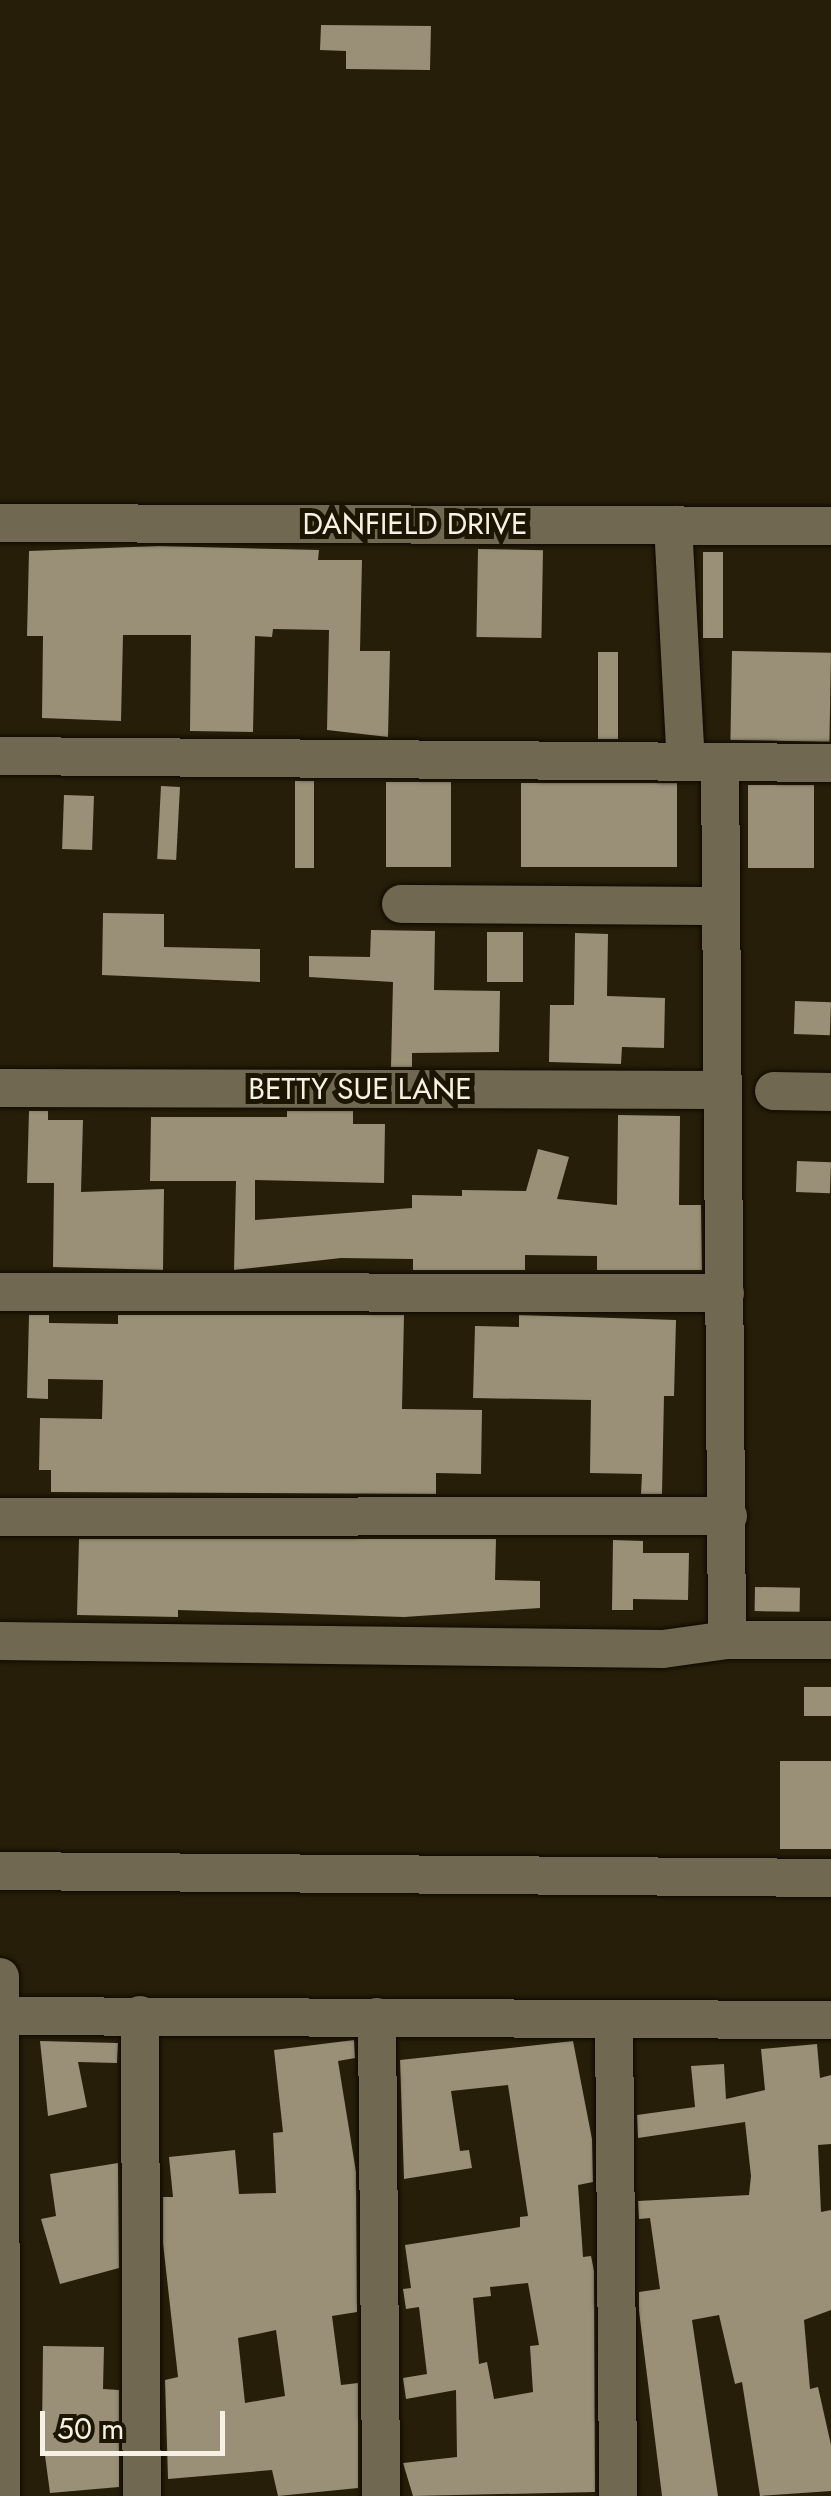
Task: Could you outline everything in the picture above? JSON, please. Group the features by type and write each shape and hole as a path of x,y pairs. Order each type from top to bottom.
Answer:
{"street":[{"name":"DANFIELD DRIVE","path":"0,523 831,526"},
{"path":"673,525 720,906 728,1516 726,1640"},
{"path":"0,756 831,764"},
{"path":"401,904 720,906"},
{"name":"BETTY SUE LANE","path":"0,1088 721,1090"},
{"path":"774,1091 831,1092"},
{"path":"0,1292 726,1293"},
{"path":"0,1516 728,1516"},
{"path":"0,1641 663,1649 726,1640 831,1640"},
{"path":"0,1870 831,1878"},
{"path":"0,1977 1,2496"},
{"path":"140,2015 142,2496"},
{"path":"0,2016 831,2020"},
{"path":"377,2017 381,2496"},
{"path":"614,2019 618,2496"}],"building":[{"path":"321,25 431,26 430,70 346,69 346,51 320,50"},
{"path":"159,546 319,550 318,560 362,560 360,651 390,651 388,737 327,730 329,630 273,629 272,637 255,636 253,732 190,731 191,635 123,635 121,721 42,718 43,636 27,636 29,551"},
{"path":"478,549 543,550 541,638 476,637"},
{"path":"703,552 723,552 723,638 703,638"},
{"path":"732,651 831,653 829,742 730,740"},
{"path":"598,652 618,652 618,739 598,739"},
{"path":"295,781 314,781 314,868 295,868"},
{"path":"386,782 451,782 451,867 386,867"},
{"path":"521,783 677,783 677,867 521,867"},
{"path":"748,785 814,785 814,868 748,868"},
{"path":"161,786 180,787 176,860 157,859"},
{"path":"64,795 94,796 92,850 62,849"},
{"path":"103,913 164,914 164,947 260,949 260,982 102,975"},
{"path":"371,930 435,931 434,990 500,991 499,1052 412,1053 412,1067 391,1067 393,982 309,977 309,956 370,957"},
{"path":"487,932 523,932 523,982 487,982"},
{"path":"575,933 608,934 607,996 665,998 664,1048 622,1047 621,1064 549,1062 550,1005 574,1005"},
{"path":"795,1001 831,1002 830,1035 794,1034"},
{"path":"29,1111 48,1111 48,1120 83,1120 81,1192 164,1189 163,1270 53,1267 54,1183 27,1183"},
{"path":"287,1111 353,1111 353,1124 385,1124 384,1183 255,1180 255,1220 412,1208 412,1195 462,1196 462,1190 526,1191 538,1149 569,1157 557,1199 617,1205 618,1115 680,1116 679,1205 701,1205 702,1270 597,1270 597,1256 525,1255 525,1270 413,1270 413,1259 341,1258 234,1270 236,1181 150,1181 151,1117 287,1117"},
{"path":"797,1161 831,1162 830,1193 796,1192"},
{"path":"29,1315 49,1315 49,1323 118,1324 118,1315 404,1315 402,1409 482,1410 481,1474 436,1473 436,1494 51,1492 51,1470 39,1470 40,1418 102,1419 103,1380 48,1379 48,1399 27,1398"},
{"path":"519,1315 676,1320 674,1396 664,1396 662,1494 641,1494 642,1474 590,1473 591,1400 473,1398 475,1326 519,1327"},
{"path":"79,1539 496,1539 495,1580 540,1581 540,1608 404,1617 178,1610 178,1617 77,1615"},
{"path":"613,1540 643,1541 643,1553 689,1553 688,1600 633,1599 633,1610 612,1610"},
{"path":"755,1587 800,1588 800,1612 755,1611"},
{"path":"804,1687 831,1687 831,1716 804,1716"},
{"path":"780,1761 831,1761 831,1849 780,1849"},
{"path":"354,2040 355,2058 338,2061 356,2172 357,2312 332,2316 341,2385 358,2383 358,2488 278,2496 272,2470 168,2479 165,2380 178,2377 163,2243 163,2197 173,2197 169,2157 235,2150 239,2194 276,2193 273,2133 283,2132 274,2050","holes":["276,2330 285,2396 245,2403 238,2338"]},
{"path":"40,2041 118,2043 117,2063 78,2062 87,2107 48,2116"},
{"path":"573,2041 592,2139 593,2182 578,2185 583,2257 591,2256 594,2271 595,2492 413,2496 403,2463 457,2457 456,2390 406,2399 403,2378 427,2374 419,2307 406,2309 403,2289 411,2288 405,2245 520,2227 520,2217 528,2216 508,2085 451,2091 460,2151 469,2150 472,2168 404,2179 400,2060","holes":["528,2283 539,2345 530,2346 533,2392 494,2399 487,2362 479,2364 473,2298 491,2296 490,2287"]},
{"path":"817,2044 820,2078 831,2075 831,2144 818,2145 821,2212 831,2210 831,2310 804,2320 810,2389 818,2387 831,2445 831,2491 760,2496 742,2382 735,2384 719,2315 692,2320 718,2496 662,2496 639,2311 639,2292 660,2289 650,2218 639,2219 638,2201 749,2195 751,2176 745,2122 638,2138 637,2115 695,2107 691,2066 724,2064 726,2099 765,2090 761,2049"},
{"path":"118,2163 119,2268 60,2284 41,2219 56,2216 50,2174"},
{"path":"43,2346 104,2347 103,2389 119,2390 119,2487 50,2493 42,2433"}]}
